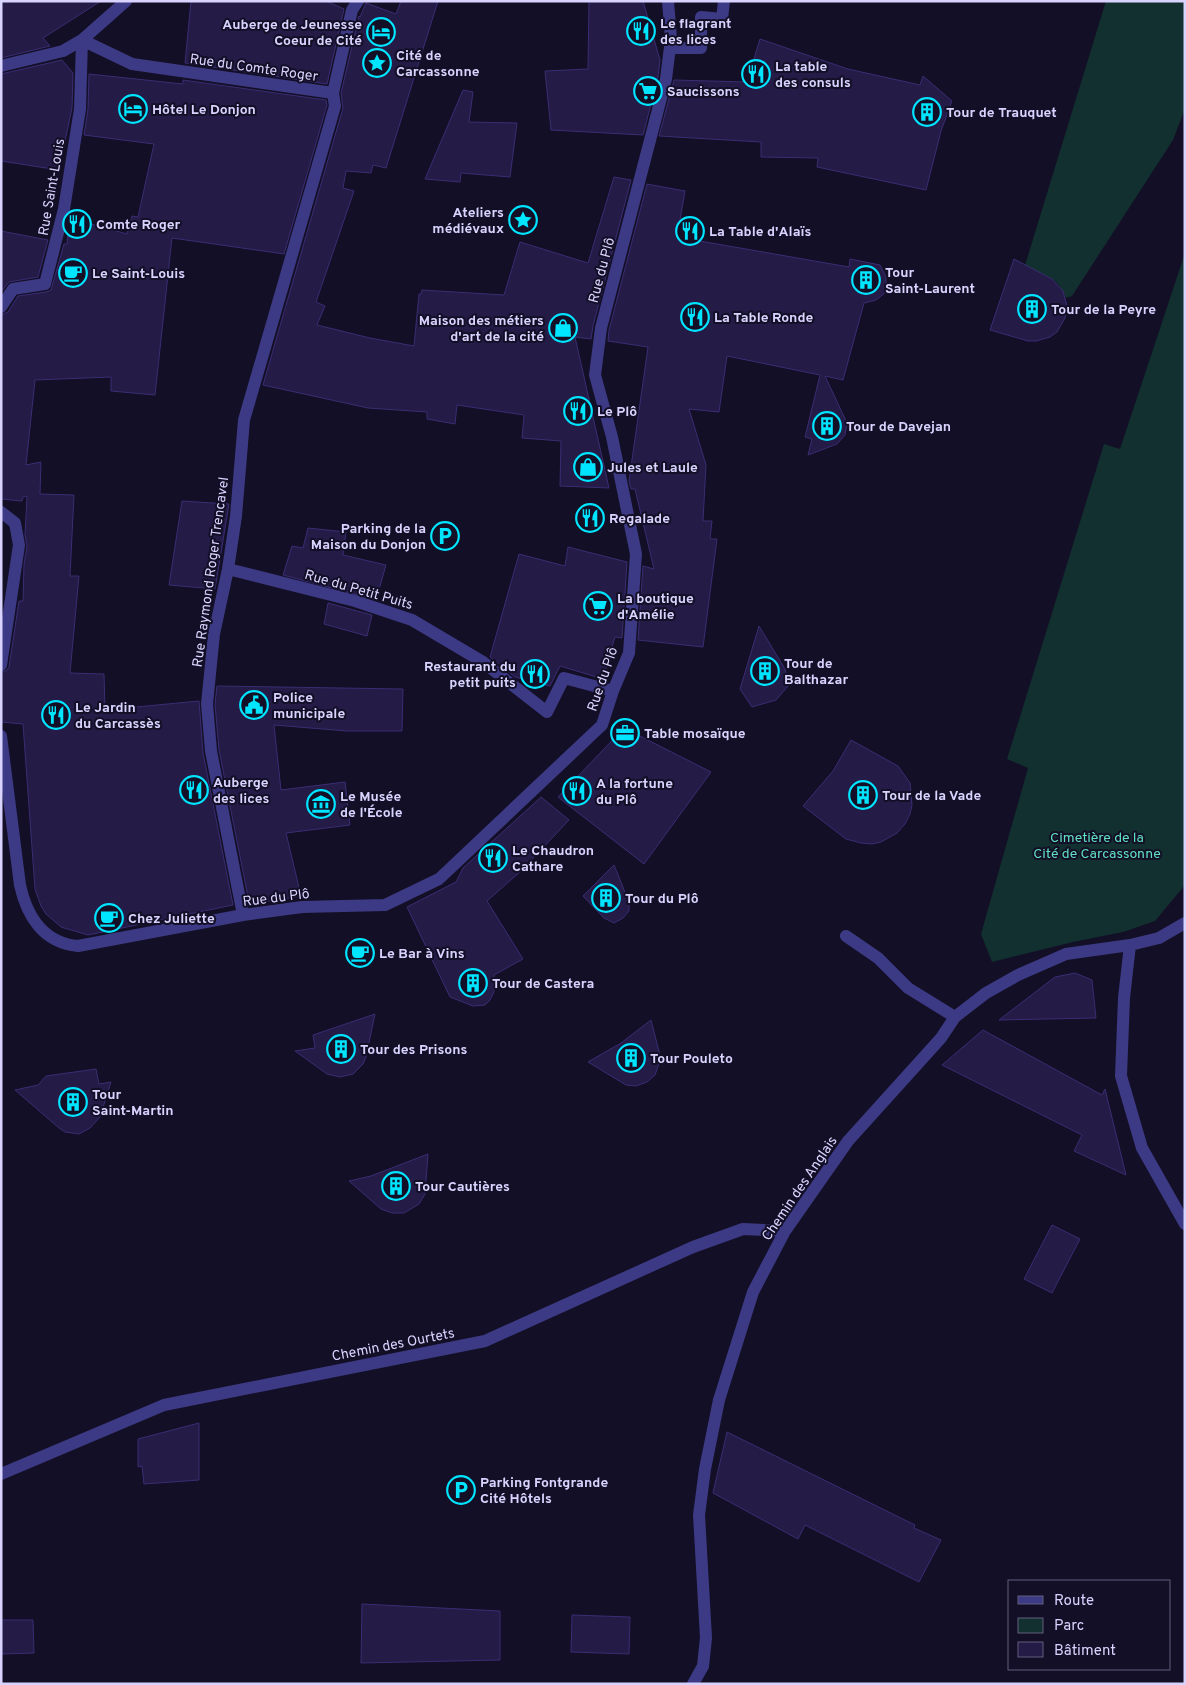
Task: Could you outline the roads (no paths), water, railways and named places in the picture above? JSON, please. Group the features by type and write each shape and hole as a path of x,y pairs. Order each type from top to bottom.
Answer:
{"street":[{"path":"1,66 63,51 82,40 126,1"},
{"name":"Rue du Comte Roger","path":"82,40 132,64 333,93 352,10 358,1"},
{"name":"Rue du Plô","path":"1,736 20,886 28,912 35,923 54,940 72,946 94,944 243,915 302,907 385,905 439,879 602,725 613,691 629,653 636,554 612,437 595,375 601,328 666,79 671,39 668,1"},
{"path":"670,48 701,48 701,17 722,19 724,1"},
{"name":"Rue Saint-Louis","path":"1,307 13,288 45,284 64,209 80,109 82,40"},
{"name":"Rue Raymond Roger Trencavel","path":"243,915 211,751 207,704 214,634 228,569 236,516 244,420 272,317 335,106 333,93"},
{"path":"1,512 15,523 20,546 1,665"},
{"name":"Rue du Petit Puits","path":"228,569 354,601 412,620 482,662 547,712 564,678 613,691"},
{"name":"Chemin des Anglais","path":"693,1684 702,1666 706,1638 699,1515 706,1461 719,1400 753,1292 785,1231 848,1141 941,1038 955,1017 986,993 1018,975 1066,954 1130,945 1159,938 1185,923"},
{"path":"846,936 878,958 908,988 955,1017"},
{"path":"1130,945 1124,998 1121,1076 1142,1148 1185,1224"},
{"name":"Chemin des Ourtets","path":"1,1474 164,1405 485,1341 693,1247 743,1230 785,1231"}],"place":[{"name":"Le flagrant des lices","path":"641,31"},
{"name":"Auberge de Jeunesse Coeur de Cité","path":"381,32"},
{"name":"Cité de Carcassonne","path":"377,63"},
{"name":"La table des consuls","path":"756,74"},
{"name":"Saucissons","path":"648,91"},
{"name":"Hôtel Le Donjon","path":"133,109"},
{"name":"Tour de Trauquet","path":"927,112"},
{"name":"Ateliers médiévaux","path":"523,220"},
{"name":"Comte Roger","path":"77,224"},
{"name":"La Table d'Alaïs","path":"690,231"},
{"name":"Le Saint-Louis","path":"73,273"},
{"name":"Tour Saint-Laurent","path":"866,280"},
{"name":"Tour de la Peyre","path":"1032,309"},
{"name":"La Table Ronde","path":"695,317"},
{"name":"Maison des métiers d'art de la cité","path":"563,328"},
{"name":"Le Plô","path":"578,411"},
{"name":"Tour de Davejan","path":"827,426"},
{"name":"Jules et Laule","path":"588,467"},
{"name":"Regalade","path":"590,518"},
{"name":"Parking de la Maison du Donjon","path":"445,536"},
{"name":"La boutique d'Amélie","path":"598,606"},
{"name":"Tour de Balthazar","path":"765,671"},
{"name":"Restaurant du petit puits","path":"535,674"},
{"name":"Police municipale","path":"254,705"},
{"name":"Le Jardin du Carcassès","path":"56,715"},
{"name":"Table mosaïque","path":"625,733"},
{"name":"Auberge des lices","path":"194,790"},
{"name":"A la fortune du Plô","path":"577,791"},
{"name":"Tour de la Vade","path":"863,795"},
{"name":"Le Musée de l'École","path":"321,804"},
{"name":"Le Chaudron Cathare","path":"493,858"},
{"name":"Tour du Plô","path":"606,898"},
{"name":"Chez Juliette","path":"109,918"},
{"name":"Le Bar à Vins","path":"360,953"},
{"name":"Tour de Castera","path":"473,983"},
{"name":"Tour des Prisons","path":"341,1049"},
{"name":"Tour Pouleto","path":"631,1058"},
{"name":"Tour Saint-Martin","path":"73,1102"},
{"name":"Tour Cautières","path":"396,1186"},
{"name":"Parking Fontgrande Cité Hôtels","path":"461,1490"}],"park label":[{"name":"Cimetière de la Cité de Carcassonne","path":"1097,846"}]}
